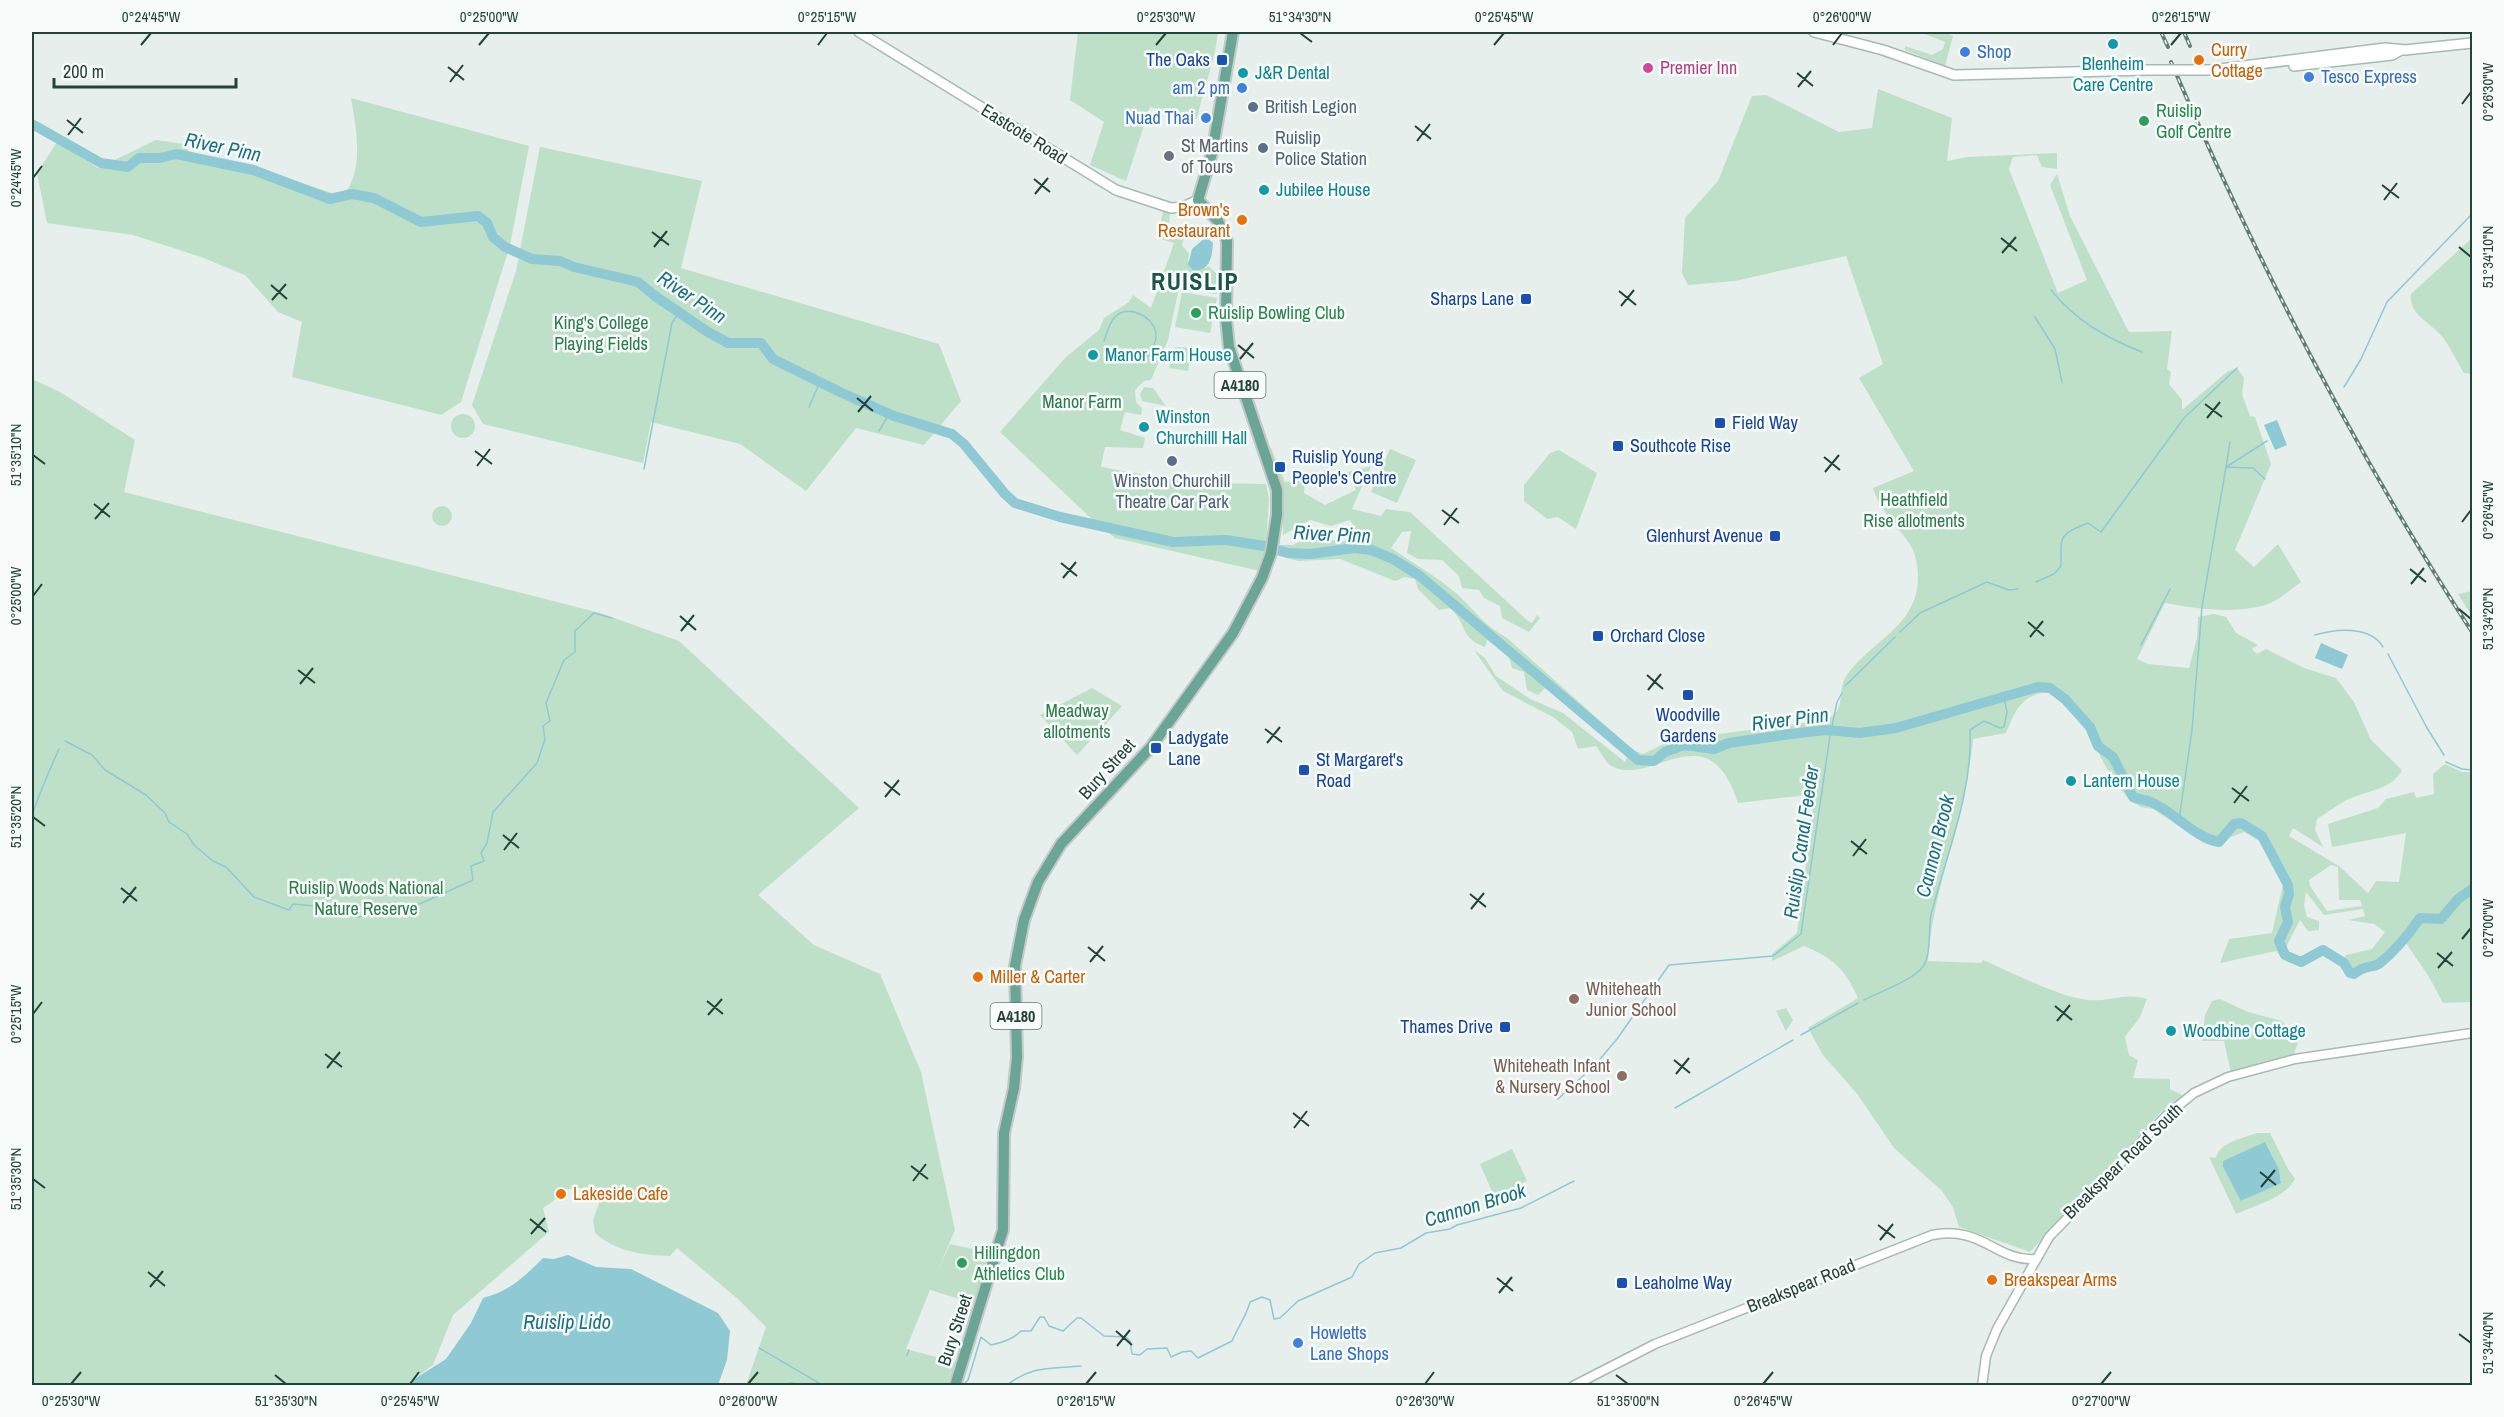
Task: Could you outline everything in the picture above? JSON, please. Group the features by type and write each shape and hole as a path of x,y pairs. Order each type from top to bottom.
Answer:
{"main road":[{"name":"Eastcote Road","path":"859,32 1110,187 1143,201 1171,208 1183,207 1198,200"},
{"path":"1198,200 1212,153 1233,32"},
{"path":"1814,32 1883,50 1949,74 2063,71 2088,75 2211,72 2392,55 2405,50 2472,43"},
{"name":"Bury Street","path":"955,1386 1003,1230 1004,1133 1014,1088 1017,1057 1015,966 1024,920 1038,882 1061,844 1150,747 1233,633 1262,578 1271,553 1277,490 1229,347 1226,318 1227,241 1218,221 1198,200"}],"street":[{"name":"Breakspear Road South","path":"1982,1386 1986,1356 1996,1329 2035,1259 2058,1225 2167,1115 2194,1093 2228,1077 2295,1059 2472,1033"},
{"name":"Breakspear Road","path":"1573,1386 1655,1344 1932,1235 1960,1233 2024,1260 2035,1259"}],"green space":[{"path":"1078,32 1218,32 1197,119 1150,107 1126,181 1090,165 1104,122 1070,100"},
{"path":"1920,32 1944,32 1953,36 1945,66 1905,50 1905,46 1932,55 1943,49 1945,42"},
{"name":"Heathfield Rise allotments","path":"1878,89 1952,118 1947,161 1968,157 2057,153 2057,169 2042,167 2037,155 2013,157 2009,169 2058,293 2087,280 2050,185 2057,174 2070,216 2129,332 2172,331 2167,369 2171,372 2169,384 2182,400 2182,410 2228,371 2237,368 2244,378 2242,394 2250,416 2255,417 2271,464 2235,550 2254,567 2278,544 2301,582 2275,601 2253,608 2215,610 2165,603 2137,659 2148,664 2189,668 2197,638 2198,617 2214,614 2226,617 2236,633 2258,645 2252,649 2257,654 2266,649 2304,668 2336,678 2354,702 2371,740 2402,770 2398,777 2386,786 2349,799 2317,819 2315,830 2323,847 2293,828 2289,836 2339,866 2368,893 2376,881 2399,882 2406,833 2332,847 2328,824 2378,808 2386,799 2414,792 2416,798 2434,794 2433,774 2445,764 2462,772 2472,772 2472,1002 2443,1003 2406,943 2382,966 2354,978 2347,975 2340,965 2346,955 2372,949 2385,932 2374,924 2348,920 2365,916 2363,909 2324,915 2306,892 2304,905 2307,917 2319,921 2319,930 2308,931 2300,920 2281,957 2276,951 2220,963 2229,939 2272,933 2283,884 2261,842 2244,832 2231,837 2218,847 2204,843 2153,809 2141,807 2130,800 2114,782 2082,722 2050,692 2040,693 2021,704 2006,733 1973,739 1964,796 1936,906 1928,961 1981,963 1983,960 2049,989 2076,998 2103,1000 2132,996 2147,999 2140,1017 2125,1037 2129,1055 2138,1060 2133,1078 2170,1079 2170,1089 2186,1097 2162,1111 2030,1252 1959,1227 1953,1207 1941,1190 1894,1148 1858,1095 1823,1055 1808,1028 1858,998 1843,972 1823,955 1804,946 1772,961 1772,954 1797,933 1815,794 1738,803 1725,775 1711,761 1695,756 1677,758 1642,769 1625,770 1610,765 1596,746 1578,749 1572,732 1553,717 1503,691 1474,650 1485,658 1496,676 1530,699 1563,713 1625,762 1627,757 1546,687 1538,695 1527,690 1524,672 1512,668 1509,657 1487,640 1485,647 1471,639 1456,614 1450,608 1439,610 1418,589 1415,579 1405,577 1395,581 1340,559 1298,561 1276,555 1280,545 1293,545 1311,536 1344,542 1354,526 1350,520 1331,526 1310,520 1283,535 1282,489 1266,454 1271,448 1285,482 1305,480 1304,493 1325,505 1356,490 1348,472 1371,466 1352,509 1381,516 1386,509 1410,512 1528,621 1532,623 1537,615 1540,618 1529,632 1502,618 1500,606 1484,598 1479,590 1462,588 1459,576 1442,560 1418,559 1407,553 1411,531 1402,532 1391,548 1433,575 1457,594 1486,623 1507,638 1633,750 1643,754 1672,740 1804,723 1827,725 1829,718 1838,710 1842,687 1847,675 1902,620 1916,594 1918,573 1913,550 1885,512 1873,488 1914,471 1859,378 1883,364 1846,256 1735,281 1688,285 1682,273 1685,218 1718,181 1752,96 1766,95 1839,132 1872,128","holes":["2331,865 2338,867 2339,900 2360,900 2362,906 2327,911 2310,886 2309,880"]},
{"path":"351,98 529,146 510,245 461,402 441,415 292,377 302,322 278,312 245,275 201,257 133,235 47,223 37,173 57,142 98,168 156,140 184,144 189,152 252,166 332,193 346,192 352,182 357,159"},
{"name":"King's College Playing Fields","path":"540,147 702,181 681,268 939,344 961,401 924,445 856,428 806,491 740,444 651,422 643,463 483,424 472,405 516,271"},
{"name":"Manor Farm","path":"1163,212 1170,213 1168,231 1173,230 1185,235 1182,245 1189,254 1188,261 1206,268 1208,266 1217,274 1217,294 1204,292 1206,285 1187,279 1185,283 1180,283 1168,340 1151,380 1144,381 1135,390 1136,402 1142,408 1141,415 1125,412 1120,430 1145,438 1143,448 1105,447 1101,467 1190,483 1266,484 1269,499 1266,546 1226,540 1173,542 1106,528 1097,524 1000,432 1066,357 1099,330 1104,318 1129,302 1133,295 1151,308 1174,243 1157,238"},
{"path":"2472,238 2472,374 2464,373 2444,339 2417,314 2411,302 2411,294"},
{"name":"Ruislip Bowling Club","path":"1182,292 1217,298 1210,333 1175,327"},
{"path":"1175,347 1191,348 1188,371 1169,368"},
{"name":"Ruislip Woods National Nature Reserve","path":"32,379 60,392 135,440 124,492 600,613 679,641 859,808 758,895 814,945 880,974 921,1072 955,1230 937,1272 950,1244 990,1253 976,1304 930,1290 906,1349 955,1362 948,1385 746,1385 766,1327 738,1299 677,1248 670,1256 649,1255 621,1248 595,1233 593,1220 601,1198 581,1188 557,1190 556,1199 543,1208 549,1232 453,1315 433,1365 405,1385 32,1385"},
{"path":"1144,387 1153,388 1166,406 1142,401 1140,394"},
{"path":"463,414 472,417 475,426 472,435 463,438 454,435 451,426 454,417"},
{"path":"1390,449 1416,460 1397,503 1371,492"},
{"path":"1559,450 1597,473 1576,529 1558,517 1547,519 1524,501 1524,485 1550,453"},
{"path":"442,506 449,509 452,516 449,523 442,526 435,523 432,516 435,509"},
{"path":"1106,531 1172,545 1226,543 1266,549 1260,571 1115,538"},
{"path":"2472,591 2472,616 2458,594"},
{"name":"Meadway allotments","path":"1092,688 1122,706 1077,755 1040,715"},
{"path":"2220,999 2248,1012 2282,1021 2299,1039 2292,1060 2231,1073 2224,1041 2202,1041 2205,1015 2212,1001"},
{"path":"1786,1008 1793,1020 1786,1031 1776,1011"},
{"path":"2257,1133 2270,1133 2295,1179 2284,1192 2236,1214 2209,1157 2216,1158 2227,1144","holes":["2267,1145 2279,1169 2281,1181 2242,1201 2223,1167 2223,1161"]},
{"path":"1512,1149 1527,1181 1494,1196 1480,1164"}],"water":[{"path":"1206,237 1213,243 1211,258 1207,266 1194,271 1188,265 1192,249"},
{"path":"2277,420 2287,445 2275,450 2264,425"},
{"path":"2321,643 2348,655 2342,669 2315,658"},
{"path":"2265,1142 2279,1169 2281,1183 2241,1201 2223,1167 2223,1161"},
{"name":"Ruislip Lido","path":"568,1255 596,1267 631,1269 718,1313 730,1331 727,1360 718,1385 405,1385 446,1359 471,1323 483,1298 509,1287 543,1258 554,1259"}],"waterway":[{"name":"River Pinn","path":"32,124 101,163 128,167 139,158 160,158 176,154 253,170 330,199 352,194 374,198 421,222 478,216 487,223 493,237 505,247 532,259 560,261 574,267 638,282 708,332 728,343 761,343 773,359 842,393 894,416 952,434 964,444 1015,503 1060,517 1173,542 1226,540 1264,546 1288,553 1310,554 1355,548 1371,550 1393,559 1420,576 1638,760 1654,761 1665,752 1684,745 1714,749 1729,743 1791,734 1826,730 1860,733 1896,728 2038,687 2050,688 2065,699 2090,727 2098,746 2113,757 2133,797 2160,806 2192,830 2219,842 2234,824 2241,823 2262,836 2288,885 2289,894 2285,907 2288,922 2279,941 2285,955 2301,962 2323,950 2344,963 2350,973 2354,974 2361,969 2377,965 2386,958 2402,942 2420,918 2441,919 2458,899 2472,889"},
{"path":"2344,387 2361,359 2387,302 2472,214"},
{"path":"2051,290 2060,301 2092,327 2142,352"},
{"path":"644,469 672,323 679,312"},
{"path":"1104,341 1110,324 1116,316 1122,312 1135,312 1148,319 1155,331 1155,343 1146,359"},
{"path":"2035,317 2055,349 2062,382"},
{"name":"Ruislip Canal Feeder","path":"2036,582 2054,574 2061,566 2063,537 2071,530 2088,523 2101,532 2184,418 2237,368"},
{"path":"809,407 820,382"},
{"path":"879,431 889,414"},
{"path":"2179,820 2192,730 2202,607 2226,467 2267,441"},
{"path":"2230,442 2226,467 2253,468 2265,479"},
{"name":"Ruislip Canal Feeder","path":"1900,632 1920,613 1987,582 2009,590 2018,589"},
{"path":"2141,645 2170,589"},
{"path":"65,741 92,755 105,770 146,795 165,813 169,822 187,834 194,845 213,861 226,867 254,897 289,910 293,904 326,907 357,917 404,911 473,880 471,866 484,861 481,853 487,843 493,812 537,763 545,739 543,726 550,721 546,703 564,660 575,652 575,631 594,613 612,618"},
{"path":"2315,635 2352,630 2370,635 2383,647"},
{"name":"Ruislip Canal Feeder","path":"1845,686 1895,637"},
{"path":"2388,654 2444,755"},
{"name":"Ruislip Canal Feeder","path":"1558,1099 1595,1065 1617,1039 1669,965 1773,956 1801,934 1830,736 1837,702 1842,693"},
{"name":"Cannon Brook","path":"1864,1000 1909,978 1921,969 1927,958 1931,915 1963,800 1970,754 1970,730 1984,721 2000,728 2004,727 2007,712 2004,698"},
{"path":"32,815 59,749"},
{"path":"2446,762 2462,769 2472,770"},
{"name":"Cannon Brook","path":"1801,1035 1858,1003"},
{"name":"Cannon Brook","path":"1675,1108 1793,1040"},
{"name":"Cannon Brook","path":"962,1386 968,1380 981,1337 991,1345 1003,1342 1021,1331 1031,1331 1040,1317 1044,1317 1049,1326 1063,1331 1077,1318 1081,1318 1104,1336 1126,1337 1130,1341 1132,1354 1140,1355 1147,1349 1167,1348 1171,1357 1191,1351 1198,1358 1232,1341 1250,1302 1262,1297 1270,1300 1274,1319 1280,1318 1298,1301 1352,1277 1359,1264 1375,1253 1401,1248 1426,1233 1450,1229 1457,1225 1521,1208 1574,1181"},
{"path":"759,1348 824,1386"},
{"path":"907,1355 909,1350"},
{"name":"Ruislip Canal Feeder","path":"1006,1386 1033,1371 1081,1366"},
{"name":"Ruislip Canal Feeder","path":"784,1386 791,1383 812,1386"}],"railway":[{"path":"2161,32 2168,47"},
{"path":"2184,32 2190,46"},
{"path":"2171,62 2237,209 2310,354 2388,495 2472,632"}],"place":[{"name":"Blenheim Care Centre","path":"2113,44"},
{"name":"Shop","path":"1965,52"},
{"name":"The Oaks","path":"1222,60"},
{"name":"Curry Cottage","path":"2199,60"},
{"name":"Premier Inn","path":"1648,68"},
{"name":"J&R Dental","path":"1243,73"},
{"name":"Tesco Express","path":"2309,77"},
{"name":"am 2 pm","path":"1242,88"},
{"name":"British Legion","path":"1253,107"},
{"name":"Nuad Thai","path":"1206,118"},
{"name":"Ruislip Golf Centre","path":"2144,121"},
{"name":"Ruislip Police Station","path":"1263,148"},
{"name":"St Martins of Tours","path":"1169,156"},
{"name":"Jubilee House","path":"1264,190"},
{"name":"Brown's Restaurant","path":"1242,220"},
{"name":"Sharps Lane","path":"1526,299"},
{"name":"Ruislip Bowling Club","path":"1196,313"},
{"name":"Manor Farm House","path":"1093,355"},
{"name":"Field Way","path":"1720,423"},
{"name":"Winston Churchilll Hall","path":"1144,427"},
{"name":"Southcote Rise","path":"1618,446"},
{"name":"Winston Churchill Theatre Car Park","path":"1172,461"},
{"name":"Ruislip Young People's Centre","path":"1280,467"},
{"name":"Glenhurst Avenue","path":"1775,536"},
{"name":"Orchard Close","path":"1598,636"},
{"name":"Woodville Gardens","path":"1688,695"},
{"name":"Ladygate Lane","path":"1156,748"},
{"name":"St Margaret's Road","path":"1304,770"},
{"name":"Lantern House","path":"2071,781"},
{"name":"Miller & Carter","path":"978,977"},
{"name":"Whiteheath Junior School","path":"1574,999"},
{"name":"Thames Drive","path":"1505,1027"},
{"name":"Woodbine Cottage","path":"2171,1031"},
{"name":"Whiteheath Infant & Nursery School","path":"1622,1076"},
{"name":"Lakeside Cafe","path":"561,1194"},
{"name":"Hillingdon Athletics Club","path":"962,1263"},
{"name":"Breakspear Arms","path":"1992,1280"},
{"name":"Leaholme Way","path":"1622,1283"},
{"name":"Howletts Lane Shops","path":"1298,1343"}],"district":[{"name":"RUISLIP","path":"1195,282"}]}
